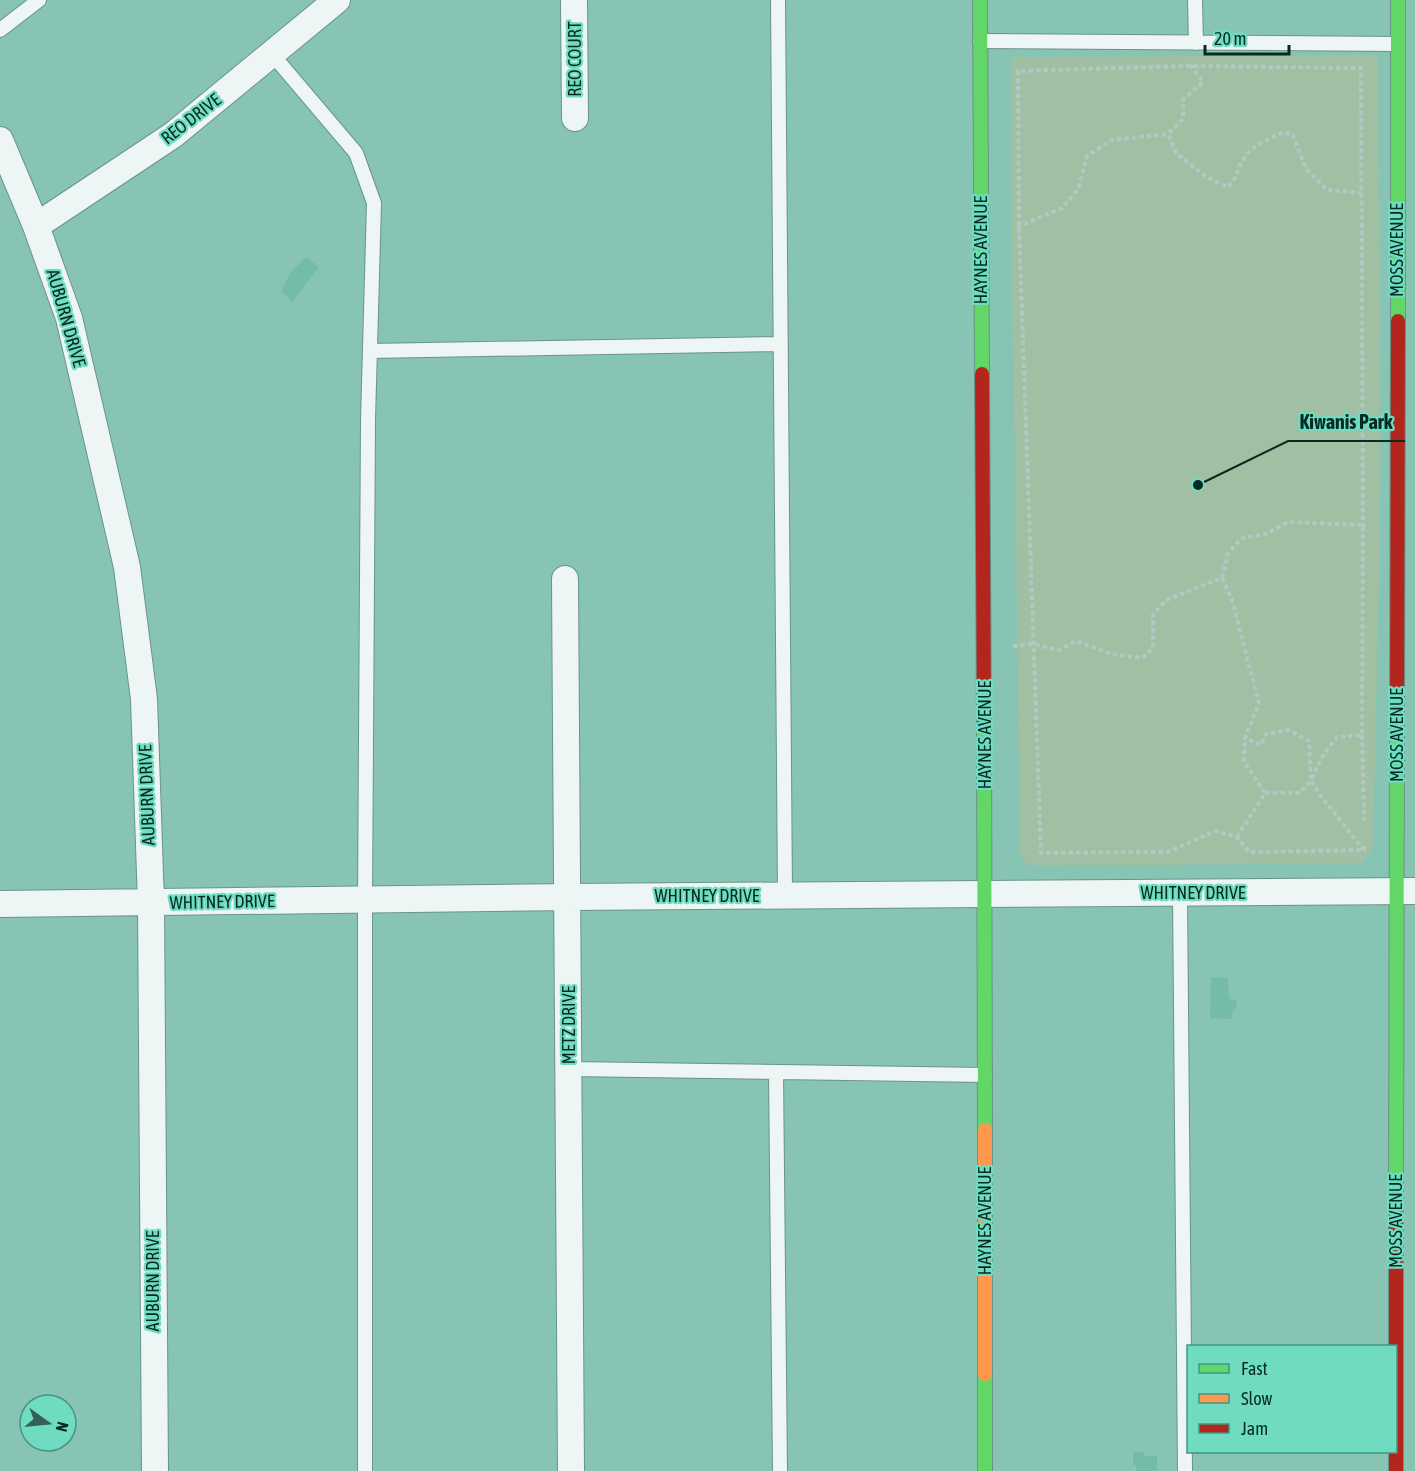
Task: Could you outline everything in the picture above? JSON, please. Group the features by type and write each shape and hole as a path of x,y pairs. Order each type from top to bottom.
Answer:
{"street":[{"name":"REO DRIVE","path":"36,226 173,135 337,0"},
{"name":"REO COURT","path":"574,0 575,118"},
{"name":"HAYNES AVENUE","path":"980,0 986,894 985,1471"},
{"name":"MOSS AVENUE","path":"1397,1413 1406,891 1397,528 1398,0"},
{"name":"AUBURN DRIVE","path":"0,140 36,226 69,318 127,567 144,699 151,903 154,1471"},
{"name":"METZ DRIVE","path":"565,579 569,897 571,1471"},
{"name":"WHITNEY DRIVE","path":"0,904 1406,891"},
{"name":"MOSS AVENUE","path":"1396,1453 1396,1471"}],"lane":[{"path":"0,30 39,0"},
{"path":"778,0 785,895"},
{"path":"1195,0 1196,43"},
{"path":"980,41 1398,44"},
{"path":"272,54 356,153 374,203 370,351 364,900 365,1471"},
{"path":"370,351 781,344"},
{"path":"1180,893 1185,1471"},
{"path":"569,1069 985,1075"},
{"path":"776,1072 780,1471"}],"path":[{"path":"981,228 1019,227 1062,208 1078,189 1087,156 1112,140 1168,134 1182,119 1183,100 1203,82 1190,66"},
{"path":"1364,827 1361,68 1190,66 1018,71 1019,227 1041,853 1168,852 1215,831 1237,837 1249,852 1364,850"},
{"path":"1168,134 1176,153 1208,178 1228,187 1236,180 1242,159 1255,147 1283,132 1293,135 1306,170 1327,190 1362,193 1398,187"},
{"path":"1265,793 1244,762 1245,738 1259,703 1232,600 1222,578 1228,553 1242,538 1266,534 1288,522 1397,528"},
{"path":"984,647 1032,644 1059,650 1077,641 1111,654 1142,658 1153,648 1153,615 1166,600 1222,578"},
{"path":"1245,738 1261,745 1266,734 1289,730 1309,741 1311,780 1320,795 1364,850"},
{"path":"1265,793 1300,793 1311,780 1324,754 1337,737 1362,735"},
{"path":"1237,837 1265,793"},
{"path":"1364,839 1364,850"}],"shaded area":[{"path":"1378,55 1380,532 1373,847 1368,857 1361,863 1035,866 1025,861 1020,851 1012,237 1012,57"},
{"path":"306,257 319,267 292,302 281,291 290,273"},
{"path":"1211,977 1228,978 1229,999 1237,1000 1232,1019 1210,1018"},
{"path":"1133,1452 1144,1452 1144,1456 1157,1456 1157,1471 1136,1471 1136,1465 1133,1465"}],"traffic: fast":[{"path":"980,0 982,374"},
{"path":"1398,0 1398,321"},
{"path":"1396,1210 1397,718"},
{"path":"984,724 985,1130"},
{"path":"985,1374 985,1471"}],"traffic: slow":[{"path":"985,1130 985,1374"}],"traffic: jam":[{"path":"1397,718 1398,321"},
{"path":"982,374 984,724"},
{"path":"1396,1210 1396,1345"},
{"path":"1396,1453 1396,1471"}],"place":[{"name":"Kiwanis Park","path":"1198,485"}]}
